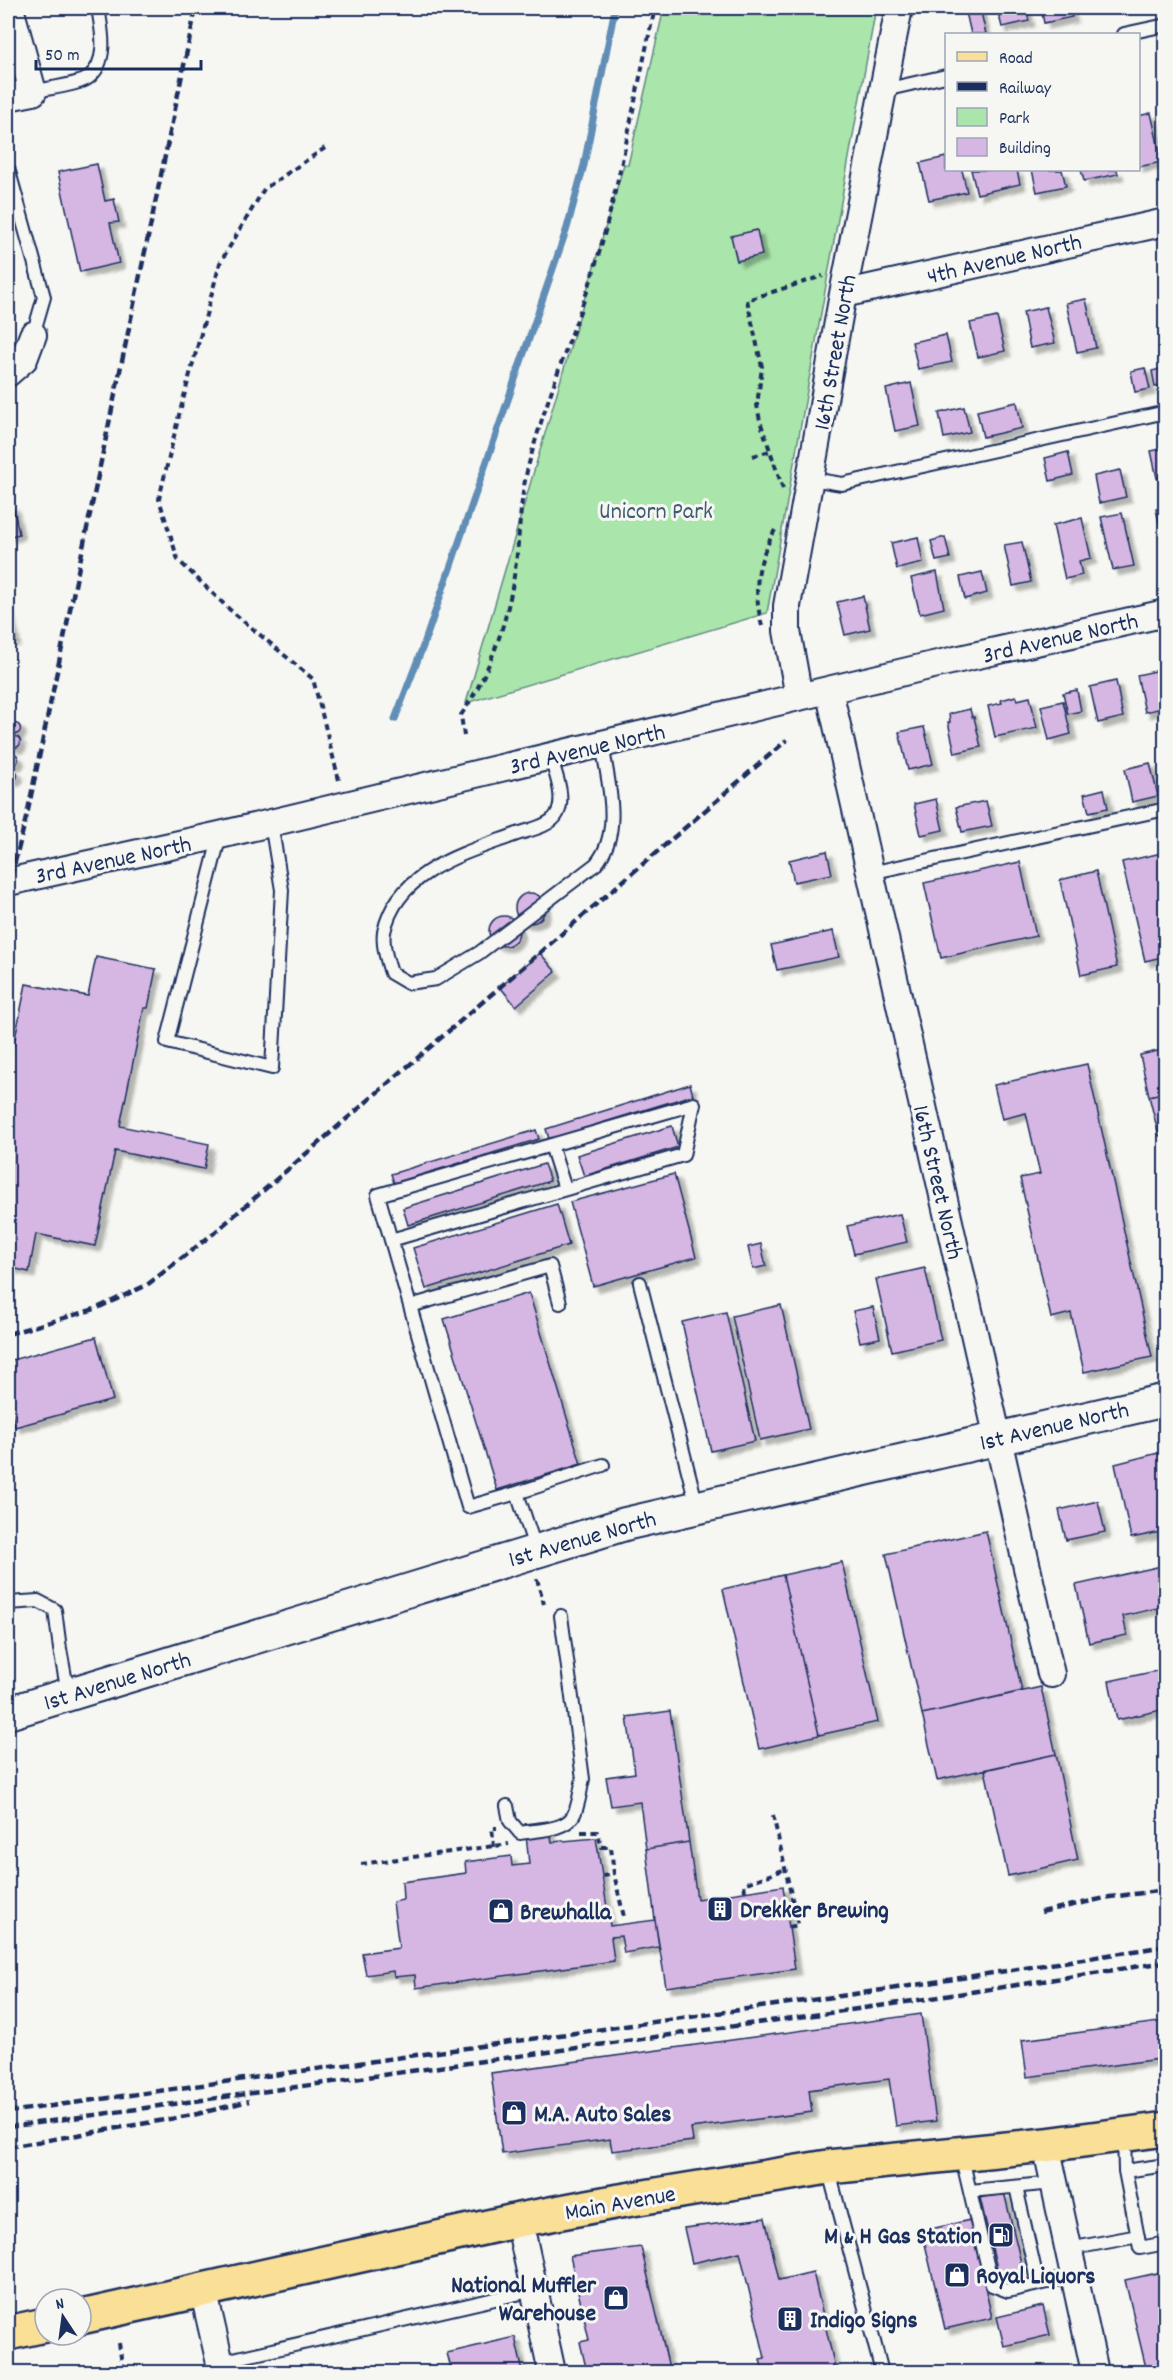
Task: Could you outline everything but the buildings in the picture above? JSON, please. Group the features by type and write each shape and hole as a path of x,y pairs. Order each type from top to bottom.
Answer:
{"main road":[{"name":"Main Avenue","path":"93,2314 519,2220 626,2200 828,2167 1046,2145 1166,2129"},
{"path":"8,2333 33,2328"}],"street":[{"path":"8,97 33,92 10,8"},
{"name":"16th Street North","path":"799,697 787,631 787,606 812,479 843,294 899,8"},
{"name":"4th Avenue North","path":"843,294 1166,222"},
{"path":"8,373 24,358 33,335"},
{"name":"3rd Avenue North","path":"8,882 220,835 799,697 1166,613"},
{"name":"16th Street North","path":"829,690 1051,1674"},
{"name":"1st Avenue North","path":"8,1713 536,1564 625,1524 1166,1400"},
{"path":"1046,2145 1095,2373"},
{"path":"519,2220 552,2373"},
{"path":"203,2289 221,2367"}],"lane":[{"path":"33,92 87,80 101,63 102,32 98,8"},
{"path":"1129,33 1166,25"},
{"path":"884,90 945,76"},
{"path":"8,168 44,297 33,335"},
{"path":"812,479 842,484 1166,412"},
{"path":"550,756 558,784 560,805 557,816 543,825 455,856 408,886 394,909 384,933 391,973 408,984 436,979 479,953 596,864 605,853 612,826 602,744"},
{"path":"870,873 1166,809"},
{"path":"220,835 166,1042 272,1068 282,890 271,823"},
{"path":"391,1240 683,1155 694,1104 378,1195 468,1507 603,1465"},
{"path":"551,1145 565,1189"},
{"path":"410,1306 550,1266 560,1303"},
{"path":"639,1283 697,1506"},
{"path":"517,1493 536,1564"},
{"path":"8,1603 38,1601 55,1610 68,1695"},
{"path":"507,1806 510,1821 520,1833 561,1826 573,1817 583,1779 561,1616"},
{"path":"1124,2135 1125,2170 1140,2247 1166,2243"},
{"path":"961,2154 992,2285 1008,2291 1075,2276"},
{"path":"1125,2170 1166,2165"},
{"path":"828,2167 882,2373"},
{"path":"970,2191 1054,2183"},
{"path":"1016,2187 1038,2284"},
{"path":"1069,2249 1138,2236"},
{"path":"221,2367 534,2290"}],"path":[{"path":"464,736 461,715 477,692 502,628 514,578 528,469 589,285 619,172 655,8"},
{"path":"325,148 264,189 220,263 159,499 178,560 229,609 313,678 345,805"},
{"path":"786,498 757,405 762,367 747,300 849,268"},
{"path":"753,456 770,451"},
{"path":"763,629 756,588 759,564 776,528"},
{"path":"536,1564 544,1604"},
{"path":"773,1815 798,1925 789,1927"},
{"path":"494,1847 492,1828 513,1825"},
{"path":"579,1832 597,1832 602,1847 611,1847 614,1874 624,1917"},
{"path":"361,1864 515,1843"},
{"path":"745,1891 744,1884 786,1869"},
{"path":"603,1876 614,1874"},
{"path":"119,2343 123,2373"}],"green space":[{"name":"Unicorn Park","path":"664,8 876,8 767,613 466,703 624,164 628,165"}],"waterway":[{"path":"395,719 425,641 567,228 584,165 615,8"}],"railway":[{"path":"8,890 28,810 196,8"},
{"path":"8,1334 95,1309 147,1285 214,1233 787,740"},
{"path":"1041,1912 1110,1897 1166,1890"},
{"path":"8,2112 890,1989 1166,1946"},
{"path":"8,2127 893,2004 1166,1962"},
{"path":"8,2147 193,2115 249,2101"}],"place":[{"name":"Drekker Brewing","path":"720,1909"},
{"name":"Brewhalla","path":"501,1911"},
{"name":"M.A. Auto Sales","path":"514,2113"},
{"name":"M & H Gas Station","path":"1001,2235"},
{"name":"Royal Liquors","path":"957,2275"},
{"name":"National Muffler Warehouse","path":"616,2298"},
{"name":"Indigo Signs","path":"790,2319"}]}
